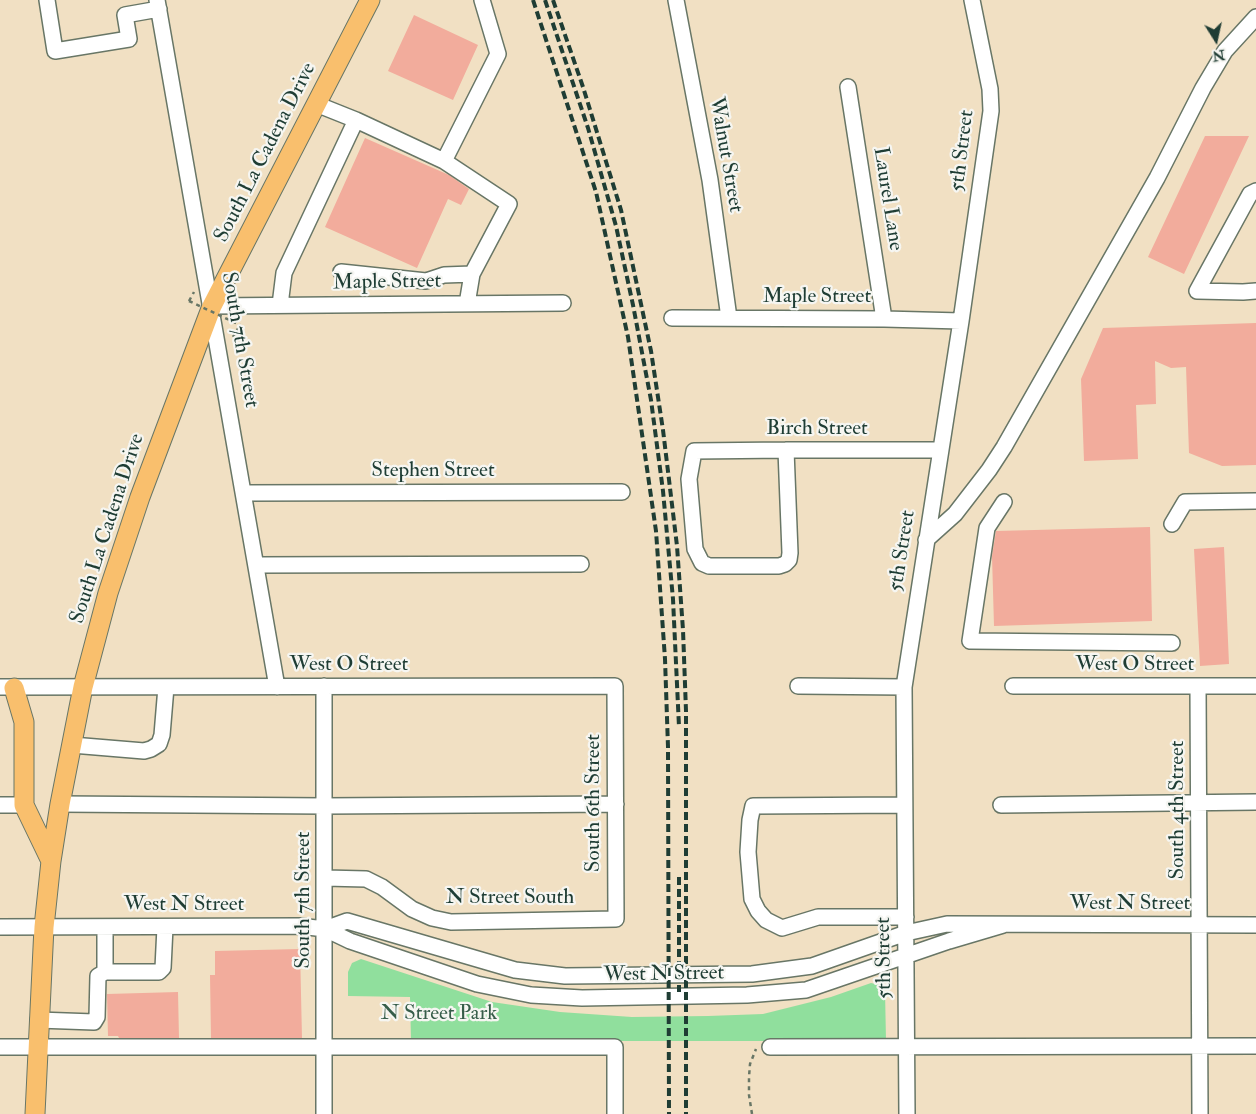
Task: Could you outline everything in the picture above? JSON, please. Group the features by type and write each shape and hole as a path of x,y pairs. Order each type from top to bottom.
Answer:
{"main road":[{"name":"South La Cadena Drive","path":"35,1114 38,1020 44,927 51,861 83,687 108,593 134,515 212,306 370,0"},
{"path":"7,688 24,722 24,805 51,861"}],"street":[{"path":"47,0 55,51 129,39 125,15 158,4"},
{"path":"444,161 498,54 482,0"},
{"name":"Walnut Street","path":"676,0 710,180 729,318"},
{"name":"5th Street","path":"907,1114 904,687 961,321 991,111 990,89 972,0"},
{"name":"South 7th Street","path":"158,4 277,687"},
{"path":"926,540 954,514 989,470 1004,447 1157,178 1203,88 1225,51 1256,17"},
{"name":"Laurel Lane","path":"848,86 884,319"},
{"path":"316,104 356,120 444,161 509,204 472,274 467,304"},
{"path":"280,305 284,273 356,120"},
{"path":"1256,191 1250,194 1198,291 1256,291"},
{"path":"341,272 426,281 444,276 472,274"},
{"path":"384,304 386,277"},
{"name":"Maple Street","path":"212,306 563,303"},
{"name":"Maple Street","path":"672,318 961,321"},
{"name":"Birch Street","path":"786,450 789,560 779,566 709,566 702,563 695,549 689,479 694,451 786,450 941,450"},
{"name":"Stephen Street","path":"244,493 622,492"},
{"path":"1172,524 1186,502 1256,501"},
{"path":"1004,502 987,528 970,641 1172,643"},
{"path":"257,565 581,564"},
{"name":"South 7th Street","path":"324,686 324,1114"},
{"name":"West O Street","path":"7,688 615,686"},
{"name":"South 6th Street","path":"615,686 616,919"},
{"path":"798,686 904,687"},
{"name":"West O Street","path":"1013,686 1256,686"},
{"name":"South 4th Street","path":"1198,686 1200,1114"},
{"path":"72,745 144,751 151,749 159,744 162,735 166,687"},
{"path":"1001,805 1256,802"},
{"path":"60,804 325,806 616,804"},
{"path":"904,804 762,805 752,808 749,870 752,899 758,912 766,920 782,928 818,917 906,917"},
{"path":"0,805 24,805"},
{"name":"N Street South","path":"325,878 366,879 382,887 412,909 432,918 451,922 616,919"},
{"name":"West N Street","path":"325,929 347,921 516,970 565,976 752,974 812,966 906,933 948,924 1256,925"},
{"name":"West N Street","path":"0,926 299,926 325,929 350,941 477,984 531,995 582,998 747,995 806,990 949,941 1003,925"},
{"path":"38,1020 94,1022 97,1017 98,976 104,972 159,972 163,968 165,926"},
{"path":"104,972 105,927"},
{"path":"770,1047 1256,1046"},
{"path":"0,1047 615,1047 615,1114"}],"path":[{"path":"196,289 189,301 240,324 233,337"},
{"path":"752,1114 749,1095 750,1064 756,1050 770,1047"}],"green space":[{"name":"N Street Park","path":"361,959 492,1002 560,1012 632,1017 763,1014 831,997 871,983 880,985 885,990 886,1041 411,1041 410,997 348,996 348,972 352,963"}],"building":[{"path":"414,15 478,45 453,100 388,71"},
{"path":"1205,136 1249,136 1184,274 1148,257"},
{"path":"365,138 449,175 469,189 461,205 448,199 417,268 325,227"},
{"path":"1256,323 1256,465 1222,466 1189,453 1186,367 1171,368 1155,361 1156,404 1136,405 1138,459 1084,461 1081,379 1103,328"},
{"path":"1150,527 1152,621 994,626 992,556 996,531"},
{"path":"1224,547 1229,664 1200,666 1194,549"},
{"path":"300,949 302,1038 211,1038 210,975 215,975 215,951"},
{"path":"178,992 179,1038 119,1038 118,1036 108,1036 107,994"}],"railway":[{"path":"533,0 596,192 628,337 656,531 665,659 668,747 669,1114"},
{"path":"545,0 588,128 616,226 651,400 663,491 673,599 679,727"},
{"path":"553,0 583,87 621,210 651,351 677,546 686,711 686,1114"},
{"path":"679,877 679,992"}]}
